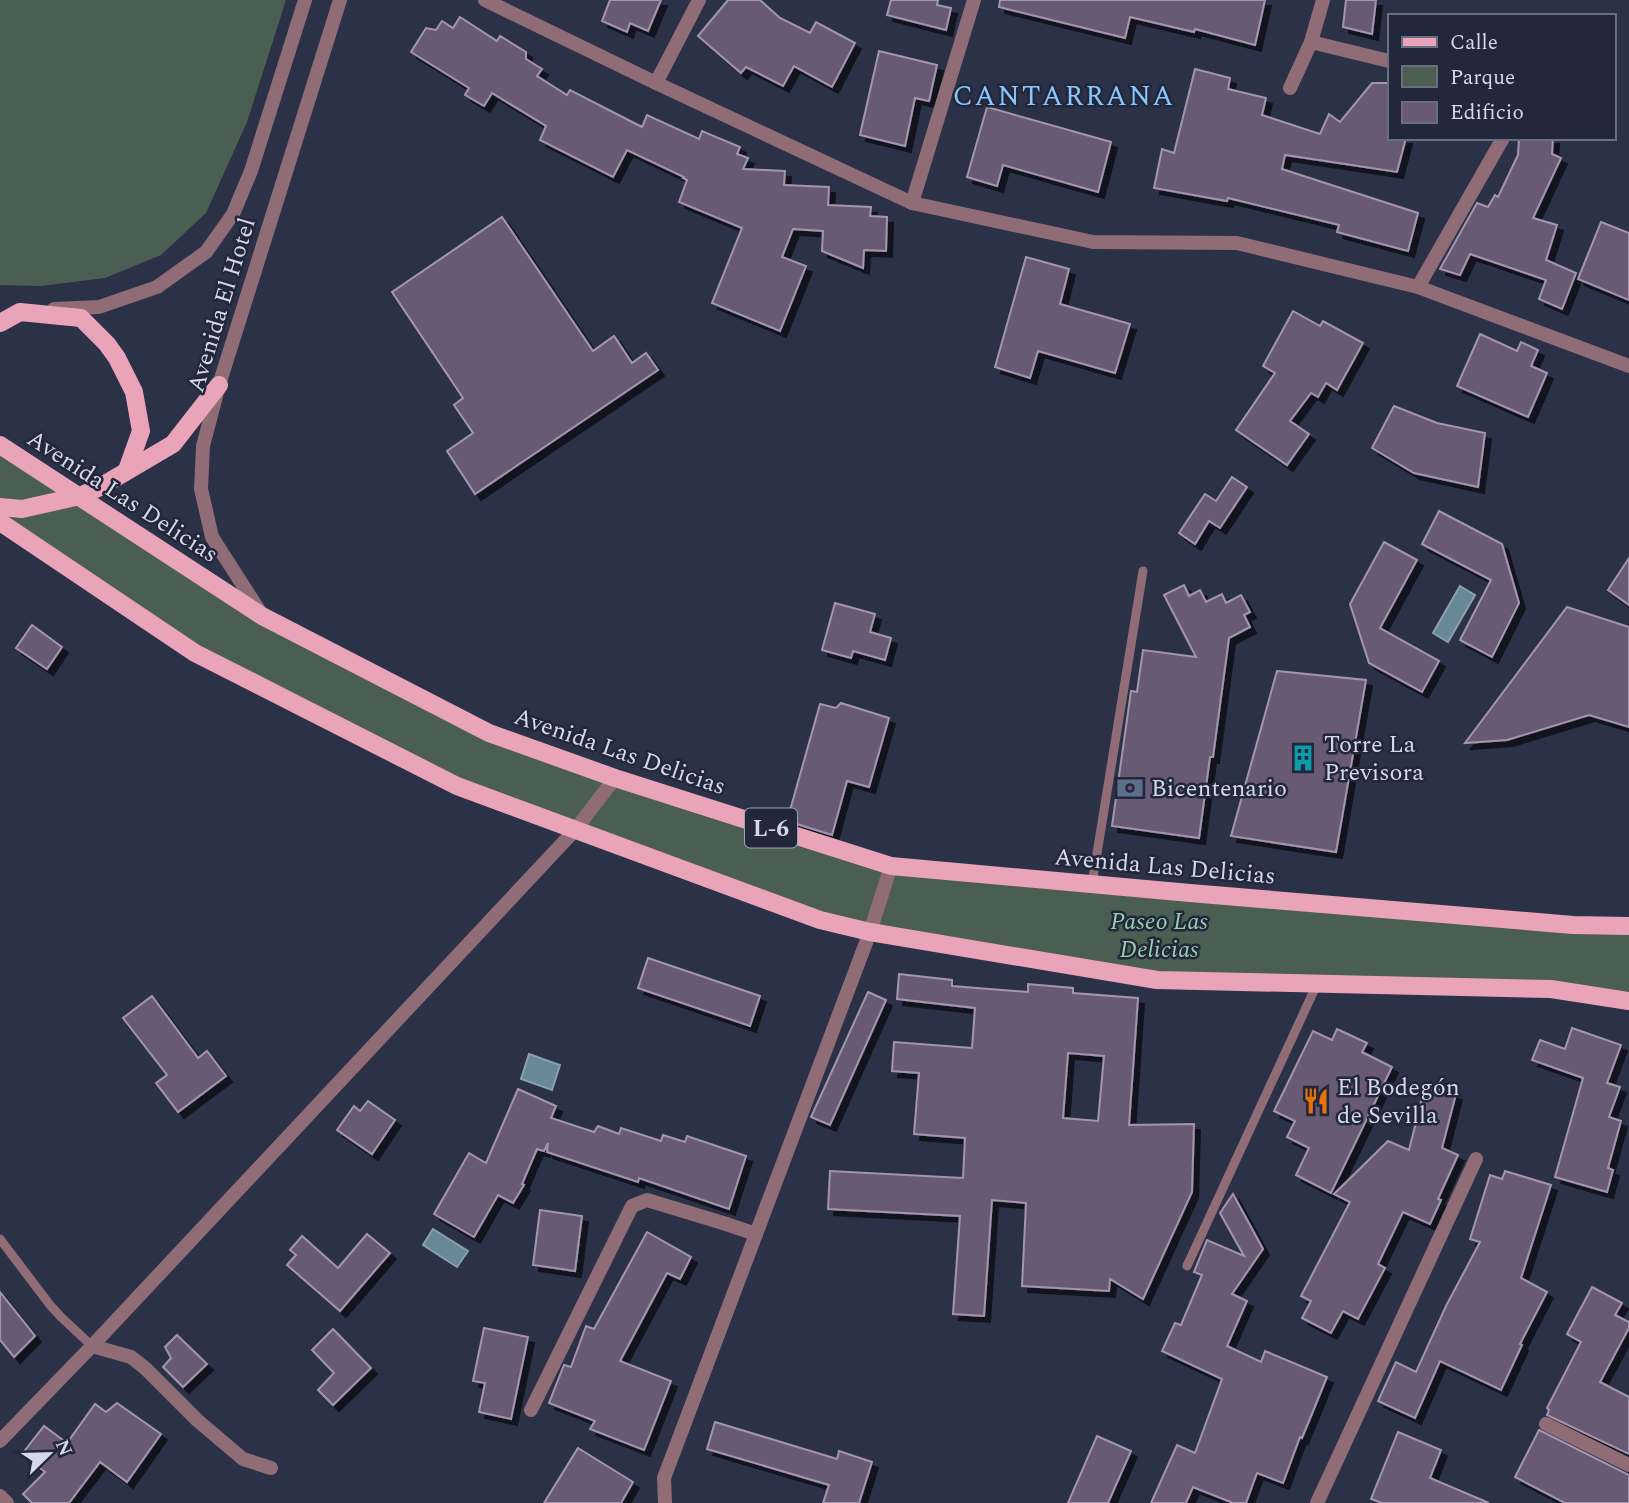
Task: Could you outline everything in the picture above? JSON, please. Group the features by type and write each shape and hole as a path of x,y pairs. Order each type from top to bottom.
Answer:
{"main road":[{"path":"0,323 20,312 81,318 107,344 134,392 141,431 127,470"},
{"path":"0,507 22,509 80,496 100,487 173,444 219,385"},
{"name":"Avenida Las Delicias","path":"0,444 262,616 489,733 614,778 891,866 1189,894 1573,925 1629,926"},
{"path":"2,529 195,653 457,786 820,920 870,932 1157,980 1551,989 1629,1001"}],"street":[{"name":"Avenida El Hotel","path":"20,312 99,307 157,287 206,252 233,214 251,171 305,0"},
{"name":"Avenida El Hotel","path":"262,616 212,537 201,489 203,446 219,385 340,0"},
{"path":"485,0 912,202 1093,242 1237,243 1419,287 1629,366"},
{"path":"656,83 699,0"},
{"path":"912,202 974,0"},
{"path":"1290,88 1311,42 1323,0"},
{"path":"1311,42 1388,61"},
{"path":"1419,287 1502,140"},
{"path":"0,311 20,312"},
{"path":"0,1441 575,830 614,778"},
{"path":"665,1503 664,1478 870,932 891,866"},
{"path":"1317,1503 1476,1159"},
{"path":"531,1410 632,1206 647,1200 756,1234"},
{"path":"92,1346 131,1357 243,1459 271,1468"},
{"path":"1546,1424 1629,1465"},
{"path":"0,1496 6,1503"}],"lane":[{"path":"1092,884 1143,571"},
{"path":"1187,1266 1317,984"},
{"path":"0,1239 50,1305 92,1346"}],"green space":[{"path":"0,0 286,0 247,122 206,213 161,255 105,278 41,286 0,285"},
{"name":"Paseo Las Delicias","path":"0,445 262,616 489,733 891,866 1629,926 1629,1001 1157,980 870,932 457,786 195,653 0,522"}],"water":[{"path":"1460,586 1475,595 1448,642 1433,633"},
{"path":"529,1054 560,1065 552,1090 521,1079"},
{"path":"433,1229 468,1251 457,1267 423,1245"}],"building":[{"path":"610,0 661,0 648,31 630,23 627,32 602,21"},
{"path":"728,0 760,0 780,18 810,33 816,22 855,43 832,87 794,66 783,86 746,67 741,73 698,36"},
{"path":"891,0 938,0 937,5 951,8 946,30 887,15"},
{"path":"1000,0 1265,0 1255,45 1195,29 1194,32 1130,17 1125,38 999,7"},
{"path":"1346,0 1376,0 1372,34 1343,27"},
{"path":"460,17 497,41 500,36 526,52 526,59 542,69 537,76 567,95 570,90 642,127 647,115 699,139 702,131 740,147 737,154 748,158 743,169 785,171 784,185 829,187 828,205 871,207 870,216 887,217 886,251 864,250 863,268 822,251 823,231 793,229 782,257 806,266 780,331 712,303 742,228 679,202 687,180 684,177 627,150 613,177 540,140 546,126 492,93 484,106 465,95 469,88 411,52 426,28 436,30 442,21 453,28"},
{"path":"879,51 937,65 929,101 915,98 905,146 860,135"},
{"path":"1195,69 1230,78 1228,89 1266,98 1262,115 1320,134 1329,114 1340,122 1372,83 1388,83 1388,140 1405,140 1397,172 1285,155 1282,169 1418,213 1408,251 1337,232 1339,225 1228,198 1227,201 1154,188 1162,149 1174,153"},
{"path":"987,107 1111,142 1098,192 1003,165 997,186 967,177"},
{"path":"1519,140 1553,140 1552,154 1561,158 1533,218 1557,225 1546,260 1576,273 1562,309 1539,299 1546,280 1470,254 1460,275 1440,269 1477,203 1488,207 1495,195 1498,197 1518,155"},
{"path":"502,217 593,351 614,336 632,363 646,353 658,370 475,494 447,451 473,433 454,405 463,398 392,292"},
{"path":"1601,222 1629,233 1629,300 1578,279"},
{"path":"1026,257 1069,269 1060,304 1130,324 1115,373 1038,351 1030,378 995,367"},
{"path":"1293,311 1320,326 1323,321 1363,343 1337,390 1326,383 1318,397 1311,393 1290,421 1309,434 1287,465 1236,430 1275,373 1263,366"},
{"path":"1480,334 1517,351 1521,342 1538,350 1531,366 1547,373 1528,417 1457,386"},
{"path":"1394,406 1437,423 1485,433 1478,487 1414,473 1372,448"},
{"path":"1232,477 1247,487 1220,528 1209,521 1195,544 1179,533 1205,494 1216,501"},
{"path":"1439,511 1502,544 1519,603 1492,657 1460,640 1491,580 1422,544"},
{"path":"1384,542 1417,560 1380,628 1439,661 1422,692 1369,663 1350,604"},
{"path":"1629,558 1629,605 1608,590"},
{"path":"1184,585 1189,596 1200,590 1206,602 1222,594 1226,603 1241,595 1250,612 1244,615 1250,627 1229,638 1199,838 1112,826 1131,691 1137,692 1143,650 1196,657 1164,595"},
{"path":"835,603 875,614 870,632 891,638 885,660 853,651 851,658 822,650"},
{"path":"1567,607 1629,627 1629,727 1589,715 1507,740 1465,743"},
{"path":"32,625 62,647 47,669 16,648"},
{"name":"Torre La Previsora","path":"1277,671 1366,680 1336,852 1231,836"},
{"path":"841,703 889,718 869,787 847,781 832,835 787,821 820,704 836,708"},
{"path":"648,958 760,996 750,1026 638,988"},
{"path":"899,974 952,980 952,986 1028,992 1028,984 1073,988 1073,993 1138,998 1129,1125 1194,1124 1192,1192 1143,1299 1110,1279 1109,1291 1022,1286 1026,1203 992,1200 984,1316 953,1314 960,1216 828,1209 830,1171 963,1178 965,1138 914,1134 919,1073 892,1071 894,1042 972,1048 975,1008 897,999","holes":["1068,1053 1104,1056 1098,1121 1063,1118"]},
{"path":"868,992 886,1000 830,1125 811,1117"},
{"path":"152,996 198,1058 207,1051 226,1076 178,1112 156,1083 167,1075 123,1018"},
{"path":"1572,1028 1621,1045 1607,1083 1620,1087 1609,1117 1621,1121 1608,1168 1613,1170 1607,1192 1555,1177 1583,1078 1532,1060 1540,1040 1565,1049"},
{"path":"1337,1029 1367,1043 1362,1052 1392,1067 1331,1193 1296,1175 1309,1148 1287,1137 1295,1121 1274,1111 1313,1031 1332,1040"},
{"path":"1425,1086 1456,1094 1442,1148 1458,1155 1438,1199 1441,1200 1430,1224 1403,1212 1378,1264 1385,1268 1358,1319 1343,1311 1331,1333 1302,1318 1311,1301 1301,1296 1350,1202 1334,1194 1388,1141 1409,1150"},
{"path":"518,1089 556,1106 551,1118 594,1132 598,1126 619,1134 621,1128 661,1141 663,1135 685,1142 687,1136 746,1156 729,1209 639,1178 638,1182 547,1152 548,1143 544,1151 537,1149 522,1184 524,1185 513,1203 498,1195 474,1237 434,1214 469,1153 486,1163"},
{"path":"368,1101 395,1120 372,1154 337,1130 354,1106 360,1111"},
{"path":"1505,1171 1551,1185 1521,1278 1547,1292 1520,1344 1522,1345 1501,1390 1440,1361 1415,1418 1378,1401 1396,1362 1416,1372 1446,1306 1480,1242 1470,1239 1490,1175 1502,1179"},
{"path":"1233,1194 1263,1249 1232,1294 1247,1301 1227,1346 1261,1362 1265,1351 1327,1377 1283,1483 1257,1473 1246,1503 1233,1503 1193,1487 1186,1503 1151,1503 1177,1445 1195,1453 1222,1379 1162,1351 1175,1323 1181,1325 1202,1275 1194,1272 1207,1240 1244,1256 1220,1213"},
{"path":"540,1210 582,1216 575,1271 533,1265"},
{"path":"647,1232 691,1257 680,1279 667,1273 620,1361 671,1381 644,1450 590,1429 595,1421 549,1403 564,1365 571,1367 586,1326 594,1329"},
{"path":"367,1234 390,1253 340,1311 287,1265 296,1255 290,1250 302,1236 338,1268"},
{"path":"1592,1287 1622,1303 1615,1315 1629,1322 1629,1328 1600,1382 1629,1397 1629,1454 1547,1415 1547,1408 1581,1342 1567,1334"},
{"path":"0,1292 35,1336 14,1357 0,1340"},
{"path":"484,1328 528,1337 511,1419 479,1412 485,1383 473,1381"},
{"path":"333,1329 371,1368 333,1405 318,1390 334,1373 312,1350"},
{"path":"177,1335 207,1364 183,1387 163,1367 171,1358 165,1347"},
{"path":"117,1403 161,1434 127,1482 100,1462 69,1503 32,1503 23,1494 45,1472 22,1454 44,1426 67,1443 95,1404 106,1412"},
{"path":"715,1422 837,1459 839,1451 872,1462 859,1503 823,1503 829,1485 707,1449"},
{"path":"1539,1430 1629,1475 1629,1503 1565,1503 1515,1477"},
{"path":"1398,1432 1441,1450 1430,1478 1489,1503 1382,1503 1371,1499"},
{"path":"1097,1436 1131,1451 1108,1503 1068,1503"},
{"path":"578,1448 633,1482 621,1503 544,1503"}],"place":[{"name":"Torre La Previsora","path":"1303,758"},
{"name":"Bicentenario","path":"1130,788"},
{"name":"El Bodegón de Sevilla","path":"1316,1101"}],"district":[{"name":"CANTARRANA","path":"1064,95"}]}
